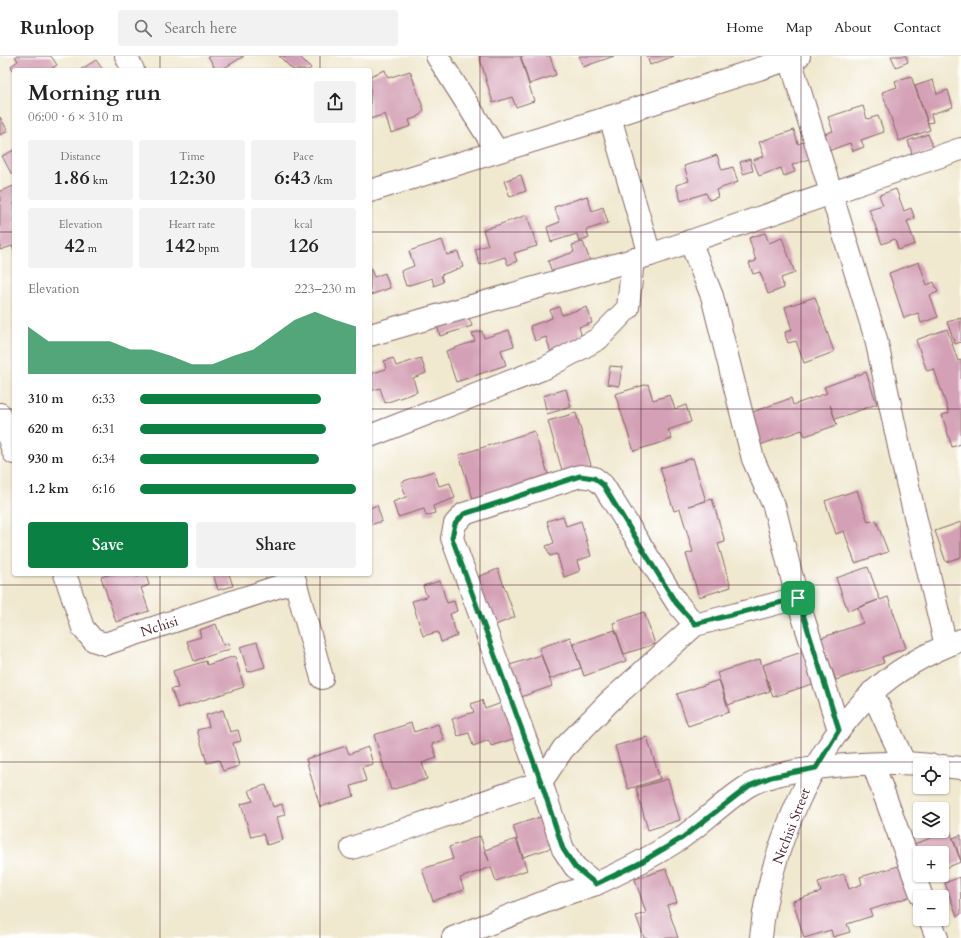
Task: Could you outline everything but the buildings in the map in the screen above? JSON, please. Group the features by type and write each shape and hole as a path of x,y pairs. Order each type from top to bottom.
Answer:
{"street":[{"path":"126,56 132,68"},
{"path":"436,56 497,151"},
{"path":"372,190 610,117 794,57 831,192 876,339 903,465 954,643"},
{"path":"372,435 545,368 598,339 628,308 641,257 610,117"},
{"path":"372,334 641,257 961,149"},
{"path":"690,241 712,296 753,459 774,506 798,598 839,730"},
{"path":"0,414 12,447"},
{"path":"596,884 575,867 563,849 541,782 452,538 455,524 464,514 580,476 594,478 603,485 676,603 695,624"},
{"name":"Nchisi","path":"66,576 83,628 93,640 105,644 294,577"},
{"path":"294,577 322,678"},
{"path":"352,848 541,782 563,749 609,702 695,624 798,598"},
{"name":"Ntchisi Street","path":"761,938 767,895 775,864 790,820 816,768 839,730 872,692 887,680 916,662 954,643"},
{"path":"872,692 904,762"},
{"path":"453,938 562,895 596,884 638,864 682,838 749,786 771,777 816,768 904,762 913,763"},
{"path":"873,764 919,890"},
{"path":"949,767 961,768"},
{"path":"933,926 938,938"}],"route":[{"path":"580,476 594,478 603,485 676,603 695,624 798,598 839,730 816,768 771,777 749,786 682,838 638,864 596,884 575,867 563,849 541,782 452,538 455,524 464,514 580,476"}]}
